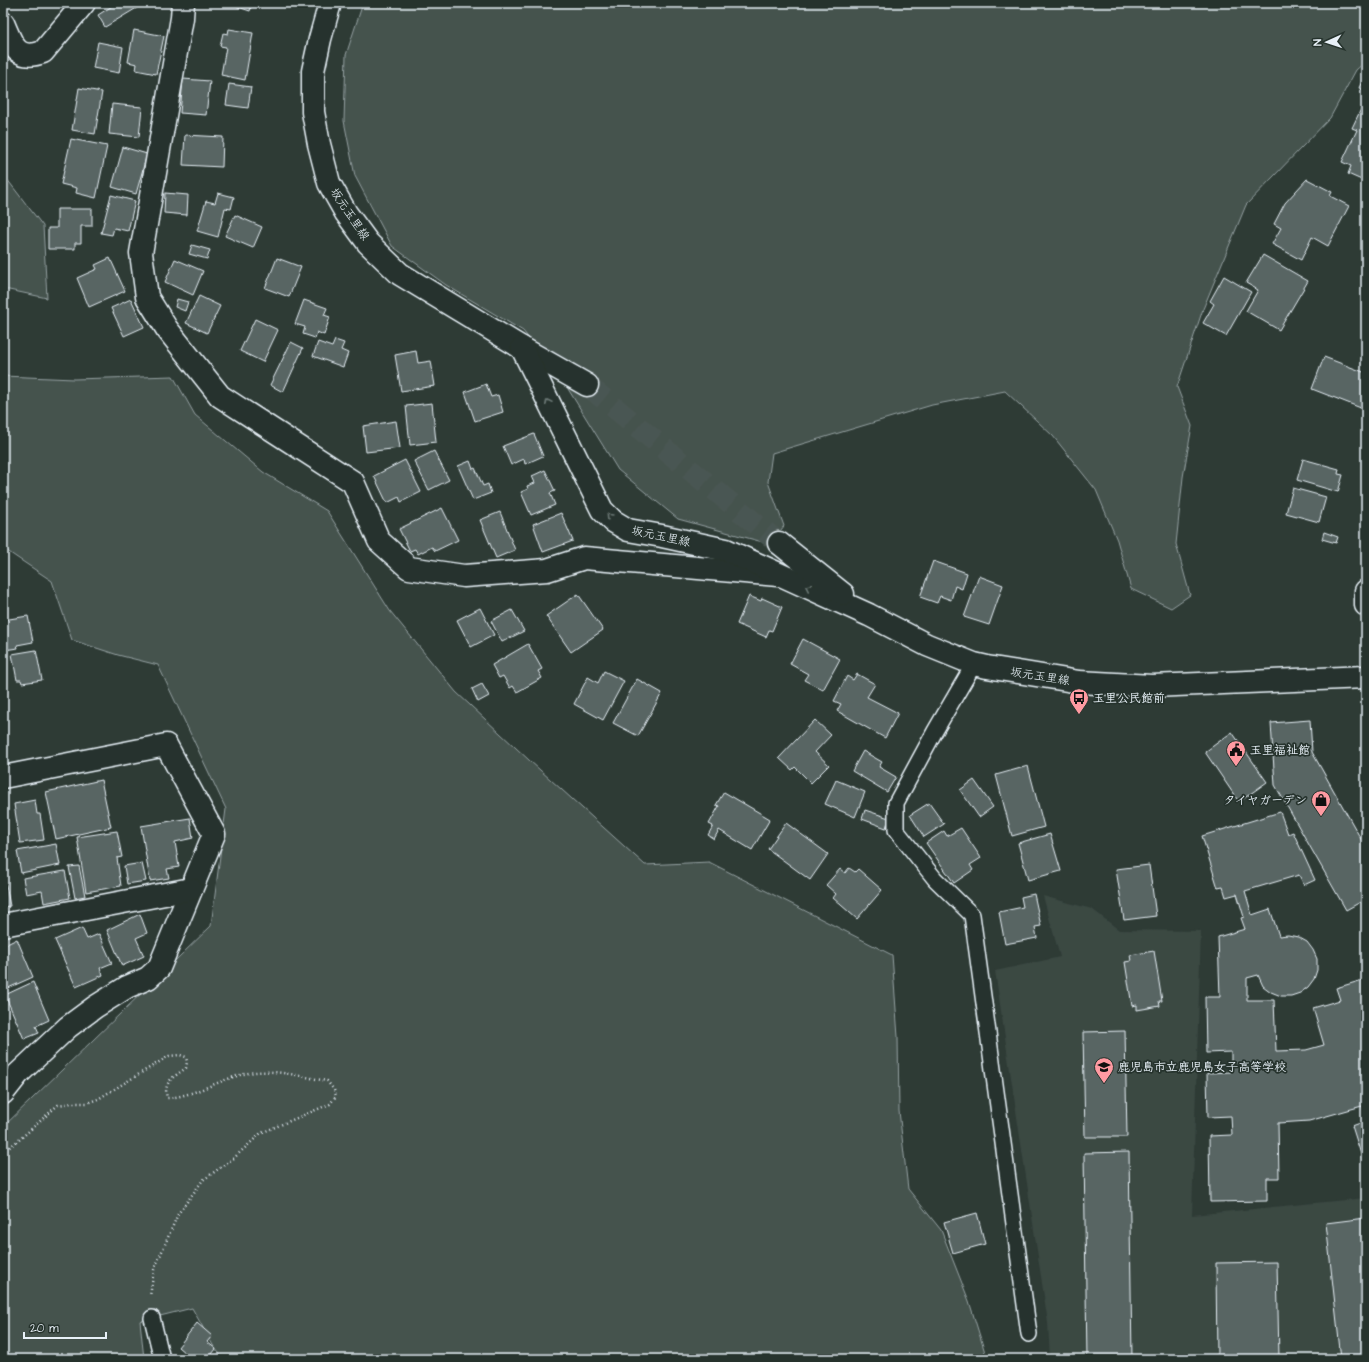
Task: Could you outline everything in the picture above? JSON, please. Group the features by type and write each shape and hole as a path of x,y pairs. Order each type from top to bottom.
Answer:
{"street":[{"path":"3,23 12,43 20,53 33,56 43,52 84,3"},
{"path":"183,3 182,18 141,253 147,297 167,329 220,396 353,482 379,541 409,568 464,576 547,570 584,558 781,575"},
{"name":"坂元玉里線","path":"330,3 313,71 313,112 329,183 346,213 368,243 400,274 522,348 587,385"},
{"name":"坂元玉里線","path":"522,348 602,510 613,521 628,530 726,550 869,615 927,645 974,664 1079,682 1152,686 1366,677"},
{"name":"坂元玉里線","path":"779,543 869,615"},
{"path":"1366,591 1366,605"},
{"path":"3,777 166,745 214,834 159,968 148,978 127,987 95,1007 68,1027 18,1074 3,1093"},
{"path":"3,925 191,889"}],"lane":[{"path":"974,664 935,731 896,803 896,830 936,879 972,915 1029,1334"},
{"path":"152,1318 162,1359"}],"path":[{"path":"3,1152 19,1140 58,1105 87,1103 98,1099 170,1056 180,1055 186,1057 187,1062 186,1068 168,1082 165,1091 167,1098 178,1097 228,1079 256,1072 277,1072 327,1081 334,1090 336,1096 330,1104 261,1134 234,1158 202,1180 178,1214 154,1270 150,1296 152,1318"}],"shaded area":[{"path":"363,3 1366,3 1366,61 1356,70 1330,118 1246,205 1203,309 1177,387 1192,426 1183,477 1176,544 1190,595 1171,608 1131,589 1117,540 1096,490 1053,436 1005,391 932,405 772,453 768,482 784,526 770,544 678,519 618,470 565,384 523,331 446,285 392,246 355,176 344,121 346,55"},
{"path":"3,174 43,226 47,298 3,290"},
{"path":"3,376 74,379 173,376 195,415 263,472 327,511 390,611 456,692 645,865 709,862 892,955 898,1037 899,1111 908,1189 941,1230 969,1301 987,1359 224,1359 214,1347 192,1308 140,1321 144,1359 3,1359 3,1127 211,926 226,809 158,665 118,655 72,640 52,581 3,548"},
{"name":"鹿児島市立鹿児島女子高等学校","path":"1043,896 1092,909 1119,930 1201,931 1192,1215 1366,1198 1366,1359 1050,1359 1048,1323 995,971 1060,957"}],"building":[{"path":"117,3 145,3 105,27 98,15"},
{"path":"226,3 252,3 250,11"},
{"path":"229,29 253,33 245,80 221,75 226,47 220,46 223,33 228,34"},
{"path":"134,30 164,36 156,74 136,70 137,64 128,62"},
{"path":"98,42 123,47 119,73 93,68"},
{"path":"1366,72 1366,91 1359,88"},
{"path":"183,79 210,81 206,115 180,113"},
{"path":"229,84 251,87 248,108 226,105"},
{"path":"79,88 102,92 95,134 72,130"},
{"path":"112,104 142,107 139,137 109,134"},
{"path":"1361,109 1366,111 1366,182 1348,174 1351,166 1342,162 1357,130 1352,128"},
{"path":"185,135 223,137 222,167 183,165"},
{"path":"71,139 107,146 96,198 76,193 77,188 61,184"},
{"path":"123,147 147,154 136,194 112,187"},
{"path":"1307,179 1332,192 1330,196 1349,206 1328,246 1312,237 1301,260 1272,244 1281,228 1274,224 1285,203"},
{"path":"165,193 188,195 187,215 164,213"},
{"path":"218,193 234,197 231,209 225,208 218,237 197,231 206,201 215,203"},
{"path":"111,195 135,201 128,231 114,228 112,235 101,233"},
{"path":"57,209 92,209 92,226 81,226 81,243 75,243 75,249 48,249 48,228 57,228"},
{"path":"235,215 262,227 253,248 225,236"},
{"path":"192,245 210,250 207,259 189,254"},
{"path":"1263,255 1308,281 1279,330 1246,311 1258,290 1246,283"},
{"path":"110,258 125,291 89,307 77,278 97,269 95,265"},
{"path":"277,258 301,267 289,297 265,288"},
{"path":"175,259 203,271 193,295 165,282"},
{"path":"1224,276 1251,292 1226,336 1203,323 1214,304 1210,301"},
{"path":"199,296 220,306 207,333 186,323"},
{"path":"131,299 144,327 124,336 111,308"},
{"path":"177,299 188,302 185,311 175,307"},
{"path":"304,300 327,308 324,315 330,317 324,335 317,332 315,338 303,334 305,327 295,324"},
{"path":"255,319 278,330 263,362 240,351"},
{"path":"335,340 344,343 341,350 348,353 343,367 313,356 318,342 332,347"},
{"path":"291,342 303,348 283,392 270,385"},
{"path":"416,351 418,363 431,361 435,386 401,391 395,355"},
{"path":"1324,357 1366,373 1366,410 1312,389"},
{"path":"486,384 491,397 498,395 503,412 475,421 465,392"},
{"path":"432,403 436,442 410,445 406,406"},
{"path":"396,421 400,448 366,452 363,426"},
{"path":"534,434 543,456 525,464 524,459 511,465 503,446"},
{"path":"434,451 449,480 429,490 414,461"},
{"path":"1303,459 1339,469 1338,474 1343,475 1338,492 1297,480"},
{"path":"405,460 421,492 401,502 399,497 387,503 374,476"},
{"path":"470,461 473,469 475,468 483,486 488,484 491,493 473,500 458,466"},
{"path":"545,470 555,491 550,493 555,505 531,515 521,492 528,489 527,486 535,483 532,476"},
{"path":"1293,488 1326,497 1319,522 1286,513"},
{"path":"442,508 458,540 435,551 432,547 418,554 415,549 410,551 399,529"},
{"path":"500,512 515,550 496,558 480,520"},
{"path":"561,513 573,541 543,552 533,524"},
{"path":"1324,532 1338,537 1336,543 1322,539"},
{"path":"933,561 967,573 962,589 955,586 951,600 940,596 937,603 920,597"},
{"path":"979,576 1003,585 989,625 964,617"},
{"path":"578,594 603,630 571,652 546,616"},
{"path":"749,596 761,601 762,598 782,607 772,631 769,630 766,637 737,624"},
{"path":"480,608 494,635 471,647 457,620"},
{"path":"512,610 524,631 502,642 491,621"},
{"path":"28,616 33,642 17,645 18,648 4,650 3,620"},
{"path":"803,639 840,659 823,690 804,680 808,674 790,664"},
{"path":"528,644 542,669 538,671 542,678 517,692 513,686 510,688 503,676 499,678 492,665"},
{"path":"36,650 42,680 22,683 21,680 17,680 12,654"},
{"path":"604,671 624,681 603,720 574,704 588,677 598,683"},
{"path":"857,674 875,684 867,697 898,713 885,738 837,711 841,704 834,701 847,676 853,680"},
{"path":"637,679 662,693 638,736 613,723"},
{"path":"482,684 489,696 478,702 472,689"},
{"path":"815,720 831,735 815,752 829,765 811,783 795,767 792,770 779,758"},
{"name":"タイヤガーデン","path":"1310,720 1312,752 1366,848 1366,899 1346,910 1275,785 1271,723"},
{"name":"玉里福祉館","path":"1232,732 1267,782 1239,802 1205,752"},
{"path":"863,751 882,762 879,767 896,777 887,792 852,771"},
{"path":"1028,766 1044,827 1012,836 996,775"},
{"path":"101,780 111,827 56,839 46,792"},
{"path":"836,780 865,792 855,817 825,804"},
{"path":"974,780 993,807 979,817 960,790"},
{"path":"724,792 770,819 752,850 719,830 714,839 708,835 713,826 709,824 719,806 716,805"},
{"path":"35,800 37,814 40,814 44,840 20,843 14,804"},
{"path":"929,803 944,824 924,837 910,815"},
{"path":"865,810 889,818 886,828 862,819"},
{"path":"1280,812 1288,834 1293,832 1315,880 1304,885 1299,875 1245,891 1252,915 1270,909 1279,936 1288,935 1298,937 1307,942 1317,959 1317,970 1314,979 1308,987 1300,993 1291,996 1281,996 1271,992 1263,986 1258,975 1247,978 1247,1000 1274,1000 1276,1051 1306,1050 1324,1045 1313,1008 1340,1000 1336,988 1366,979 1366,1120 1362,1106 1309,1121 1278,1123 1279,1178 1267,1178 1267,1201 1210,1202 1209,1136 1232,1135 1231,1116 1208,1117 1207,1073 1231,1072 1231,1052 1206,1053 1205,997 1220,997 1218,937 1245,929 1241,918 1244,917 1237,894 1226,897 1223,887 1218,888 1202,836"},
{"path":"3,813 8,845 3,846"},
{"path":"190,818 193,838 175,842 179,867 167,869 169,878 150,881 141,826"},
{"path":"786,823 828,854 810,880 768,849"},
{"path":"961,828 981,858 970,865 973,870 954,883 926,843 944,831 947,836"},
{"path":"117,831 122,857 117,858 121,886 86,892 77,837"},
{"path":"1050,834 1061,871 1028,880 1018,843"},
{"path":"56,844 60,865 21,873 17,851"},
{"path":"142,863 146,881 127,884 124,866"},
{"path":"1149,865 1156,916 1124,920 1116,869"},
{"path":"79,866 85,896 75,898 69,867"},
{"path":"849,868 855,872 858,869 882,890 857,919 833,898 836,894 826,885 840,869 845,873"},
{"path":"3,869 10,906 3,907"},
{"path":"65,871 70,898 44,903 42,891 26,894 23,878"},
{"path":"1034,894 1041,926 1035,927 1037,938 1005,944 999,912 1023,907 1021,897"},
{"path":"140,914 147,933 136,938 144,956 122,966 107,930"},
{"path":"82,928 87,939 99,934 112,963 100,968 103,975 76,987 55,940"},
{"path":"17,939 33,977 6,989 3,982 3,946"},
{"path":"1154,951 1162,1001 1159,1001 1160,1006 1137,1010 1137,1005 1132,1006 1125,962 1131,961 1130,955"},
{"path":"33,982 49,1020 36,1026 39,1033 24,1039 5,995"},
{"path":"1125,1031 1127,1137 1085,1137 1083,1032"},
{"path":"3,1034 8,1045 3,1047"},
{"path":"1366,1121 1366,1170 1352,1126"},
{"path":"1129,1152 1132,1359 1087,1359 1084,1153"},
{"path":"977,1213 985,1244 953,1253 944,1222"},
{"path":"1366,1218 1366,1359 1341,1359 1326,1223"},
{"path":"1277,1262 1279,1359 1217,1359 1216,1263"},
{"path":"197,1323 212,1336 207,1342 216,1349 208,1359 192,1359 178,1347"}],"tunnel":[{"path":"587,385 779,543"}],"place":[{"name":"玉里公民館前","path":"1079,715"},
{"name":"玉里福祉館","path":"1236,767"},
{"name":"タイヤガーデン","path":"1321,817"},
{"name":"鹿児島市立鹿児島女子高等学校","path":"1104,1084"}]}
